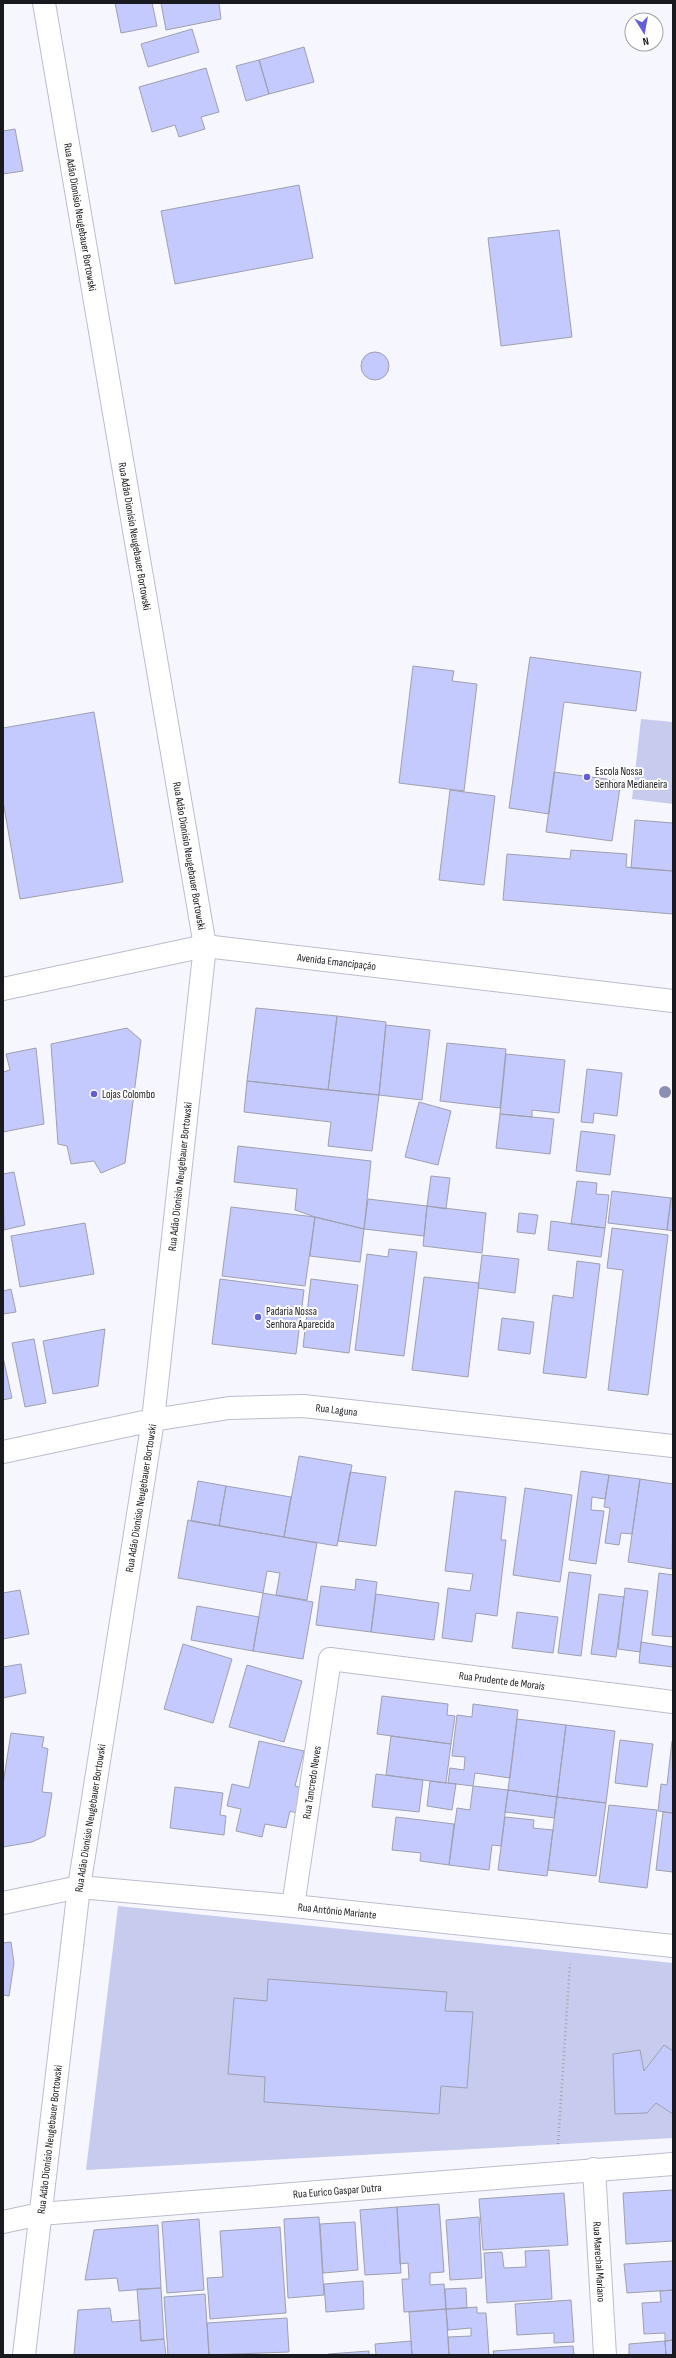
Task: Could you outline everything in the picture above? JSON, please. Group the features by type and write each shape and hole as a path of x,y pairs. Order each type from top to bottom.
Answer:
{"street":[{"name":"Rua Adão Dionísio Neugebauer Bortowski","path":"24,2355 79,1887 153,1420 205,946 44,3"},
{"name":"Avenida Emancipação","path":"3,989 205,946 673,1001"},
{"name":"Rua Laguna","path":"3,1452 153,1420 229,1408 303,1406 673,1446"},
{"name":"Rua Prudente de Morais","path":"330,1659 673,1702"},
{"name":"Rua Tancredo Neves","path":"293,1906 330,1659"},
{"name":"Rua Antônio Mariante","path":"3,1902 79,1887 293,1906 673,1946"},
{"name":"Rua Eurico Gaspar Dutra","path":"3,2222 40,2214 594,2169 673,2164"},
{"name":"Rua Marechal Mariano","path":"594,2169 605,2355"}],"path":[{"path":"557,2172 571,1935"}],"shaded area":[{"path":"641,719 673,722 673,804 632,799"},
{"path":"118,1906 673,1963 673,2138 86,2170"}],"building":[{"path":"115,3 152,3 157,26 121,33"},
{"path":"161,3 219,3 221,19 166,30"},
{"path":"192,29 199,52 148,67 141,44"},
{"path":"304,47 314,82 269,94 259,60"},
{"path":"259,60 269,94 246,101 236,66"},
{"path":"206,68 219,112 201,117 205,129 179,137 175,125 152,132 139,87"},
{"path":"15,129 23,171 3,174 3,131"},
{"path":"299,185 313,258 175,284 161,211"},
{"path":"559,230 572,337 501,346 488,238"},
{"path":"375,352 385,356 389,366 385,376 375,380 365,376 361,366 365,356"},
{"path":"530,657 641,672 636,711 564,702 549,814 509,808"},
{"path":"413,666 454,671 452,681 477,684 464,791 399,783"},
{"path":"94,712 123,882 20,899 3,801 3,728"},
{"path":"554,772 621,781 612,841 546,832"},
{"path":"450,790 495,796 484,885 439,880"},
{"path":"635,820 673,823 673,871 631,868"},
{"path":"571,850 627,854 626,867 673,871 673,914 503,900 507,854 570,859"},
{"path":"256,1008 337,1016 328,1090 247,1081"},
{"path":"337,1016 386,1022 379,1095 328,1090"},
{"path":"386,1025 430,1030 422,1100 379,1095"},
{"name":"Lojas Colombo","path":"127,1028 141,1040 125,1163 101,1173 94,1161 71,1164 67,1146 58,1144 51,1044"},
{"path":"447,1043 506,1049 500,1108 440,1101"},
{"path":"36,1048 44,1124 3,1132 3,1072 10,1070 6,1054"},
{"path":"506,1054 565,1060 559,1113 532,1110 532,1117 500,1114"},
{"path":"587,1069 622,1073 617,1116 594,1113 593,1123 581,1122"},
{"path":"247,1081 379,1095 372,1151 328,1146 331,1122 244,1112"},
{"path":"419,1102 451,1111 438,1165 405,1157"},
{"path":"500,1114 554,1119 550,1154 496,1148"},
{"path":"581,1131 615,1135 610,1175 576,1171"},
{"path":"238,1146 371,1161 364,1229 315,1217 295,1210 297,1189 234,1182"},
{"path":"14,1172 25,1225 4,1230 3,1174"},
{"path":"431,1176 450,1178 446,1209 427,1206"},
{"path":"577,1181 597,1183 596,1194 609,1195 605,1228 571,1224"},
{"path":"612,1191 671,1198 667,1230 608,1223"},
{"path":"671,1198 673,1198 673,1231 667,1230"},
{"path":"368,1199 427,1206 424,1236 364,1229"},
{"path":"427,1206 486,1213 482,1253 423,1246"},
{"path":"231,1207 315,1217 305,1286 222,1276"},
{"path":"519,1213 538,1215 535,1234 517,1232"},
{"path":"315,1217 364,1229 360,1262 310,1256"},
{"path":"551,1221 605,1228 601,1257 548,1250"},
{"path":"85,1223 94,1274 20,1287 11,1236"},
{"path":"612,1228 668,1235 648,1395 608,1390 623,1270 607,1268"},
{"path":"389,1249 417,1252 404,1356 355,1350 367,1254 388,1257"},
{"path":"482,1255 519,1259 515,1293 478,1288"},
{"path":"577,1261 600,1264 586,1378 543,1373 553,1295 573,1298"},
{"path":"424,1277 479,1283 468,1377 412,1370"},
{"name":"Padaria Nossa Senhora Aparecida","path":"220,1279 304,1290 296,1354 212,1344"},
{"path":"311,1279 358,1285 349,1353 303,1347"},
{"path":"11,1289 16,1312 3,1314 3,1291"},
{"path":"502,1318 534,1322 530,1354 498,1350"},
{"path":"105,1329 98,1386 53,1394 43,1341"},
{"path":"34,1339 46,1403 25,1407 12,1343"},
{"path":"3,1357 12,1398 3,1400"},
{"path":"299,1456 352,1465 337,1546 284,1537"},
{"path":"581,1471 609,1475 605,1499 592,1497 591,1510 604,1511 596,1564 569,1560"},
{"path":"350,1472 386,1477 376,1546 338,1541"},
{"path":"609,1475 640,1479 632,1534 621,1533 619,1545 605,1543 610,1508 604,1507"},
{"path":"640,1479 673,1484 672,1569 628,1562"},
{"path":"198,1481 226,1486 219,1526 191,1521"},
{"path":"226,1486 291,1497 284,1537 219,1526"},
{"path":"525,1488 572,1495 560,1582 513,1575"},
{"path":"455,1491 506,1497 501,1540 506,1540 497,1616 476,1613 472,1642 442,1638 448,1588 470,1591 473,1574 445,1571"},
{"path":"188,1520 317,1543 307,1600 276,1595 280,1573 267,1571 263,1593 178,1578"},
{"path":"569,1572 591,1575 581,1656 558,1653"},
{"path":"659,1573 673,1575 673,1637 652,1635"},
{"path":"356,1579 377,1582 371,1632 316,1625 321,1586 355,1590"},
{"path":"625,1588 648,1591 640,1652 618,1649"},
{"path":"20,1590 29,1634 3,1639 3,1593"},
{"path":"263,1593 313,1602 303,1659 253,1651"},
{"path":"376,1594 439,1603 434,1640 371,1632"},
{"path":"599,1594 624,1597 616,1657 591,1654"},
{"path":"197,1606 259,1617 253,1651 191,1640"},
{"path":"517,1612 558,1617 553,1653 512,1648"},
{"path":"641,1642 673,1647 673,1667 639,1663"},
{"path":"183,1644 232,1659 213,1723 164,1709"},
{"path":"21,1664 26,1693 3,1698 3,1667"},
{"path":"247,1665 302,1681 284,1742 229,1727"},
{"path":"382,1696 448,1704 447,1715 455,1716 451,1744 377,1734"},
{"path":"473,1704 518,1710 510,1778 475,1773 473,1786 448,1783 450,1768 464,1770 465,1757 452,1756 457,1715 472,1717"},
{"path":"517,1719 566,1725 557,1797 508,1790"},
{"path":"566,1725 615,1731 606,1803 557,1797"},
{"path":"11,1733 44,1737 42,1747 48,1749 42,1792 52,1793 45,1836 32,1842 3,1847 3,1784"},
{"path":"391,1736 451,1744 446,1783 386,1775"},
{"path":"620,1740 653,1744 647,1787 615,1783"},
{"path":"259,1741 304,1751 295,1786 302,1788 296,1813 290,1811 286,1828 265,1824 262,1837 236,1831 241,1809 227,1806 232,1784 249,1788"},
{"path":"672,1741 673,1813 658,1811 661,1784 667,1785"},
{"path":"376,1774 423,1780 419,1812 372,1807"},
{"path":"430,1781 456,1784 452,1810 427,1806"},
{"path":"473,1786 508,1790 501,1846 492,1845 489,1870 449,1865 457,1808 470,1810"},
{"path":"175,1787 223,1793 220,1815 226,1816 224,1835 170,1828"},
{"path":"508,1790 557,1797 554,1818 505,1812"},
{"path":"557,1797 606,1803 596,1876 548,1870"},
{"path":"609,1805 657,1810 647,1888 599,1882"},
{"path":"663,1812 673,1813 673,1872 656,1870"},
{"path":"396,1817 454,1824 449,1865 420,1861 421,1853 392,1850"},
{"path":"505,1817 534,1820 533,1828 553,1830 547,1876 498,1870"},
{"path":"11,1942 14,1963 9,1996 3,1995 3,1943"},
{"path":"268,1979 447,1992 445,2011 473,2012 467,2088 441,2086 439,2114 264,2102 265,2077 228,2074 234,1998 267,2001"},
{"path":"664,2045 673,2051 673,2114 656,2103 647,2113 615,2114 613,2054 640,2050 644,2071"},
{"path":"673,2190 673,2241 626,2244 623,2193"},
{"path":"564,2193 568,2245 483,2250 479,2199"},
{"path":"439,2204 444,2272 430,2273 430,2285 444,2284 446,2309 404,2312 402,2279 409,2279 408,2263 400,2264 397,2207"},
{"path":"397,2207 401,2273 365,2275 360,2210"},
{"path":"319,2217 324,2295 288,2298 284,2219"},
{"path":"479,2217 482,2278 450,2280 446,2220"},
{"path":"199,2219 204,2290 167,2293 162,2222"},
{"path":"355,2222 358,2270 323,2273 320,2224"},
{"path":"158,2225 161,2288 119,2291 117,2278 85,2280 94,2230"},
{"path":"280,2227 286,2313 210,2319 207,2278 223,2277 220,2231"},
{"path":"549,2250 552,2299 487,2303 484,2253 502,2252 504,2268 526,2267 525,2251"},
{"path":"673,2261 673,2290 627,2293 624,2264"},
{"path":"363,2281 364,2309 326,2312 324,2284"},
{"path":"161,2288 164,2339 141,2341 137,2289"},
{"path":"466,2288 467,2308 446,2309 445,2289"},
{"path":"673,2290 673,2340 665,2341 665,2333 644,2334 642,2303 661,2302 660,2291"},
{"path":"205,2294 209,2355 168,2355 164,2297"},
{"path":"571,2300 574,2342 554,2343 554,2333 517,2335 515,2304"},
{"path":"477,2307 477,2313 486,2313 489,2355 449,2355 448,2337 471,2336 471,2328 448,2330 446,2309"},
{"path":"110,2308 112,2322 140,2320 141,2341 164,2339 166,2355 74,2355 78,2310"},
{"path":"446,2309 449,2355 412,2355 409,2312"},
{"path":"287,2318 289,2352 209,2355 207,2323"},
{"path":"673,2340 673,2355 666,2355 665,2341"},
{"path":"411,2341 412,2355 376,2355 375,2344"},
{"path":"665,2341 666,2355 629,2355 629,2344"},
{"path":"573,2346 574,2355 494,2355 493,2351"},
{"path":"369,2351 369,2355 328,2355 328,2354"}],"place":[{"name":"Escola Nossa Senhora Medianeira","path":"587,777"},
{"name":"Lojas Colombo","path":"94,1094"},
{"name":"Padaria Nossa Senhora Aparecida","path":"258,1317"}]}
